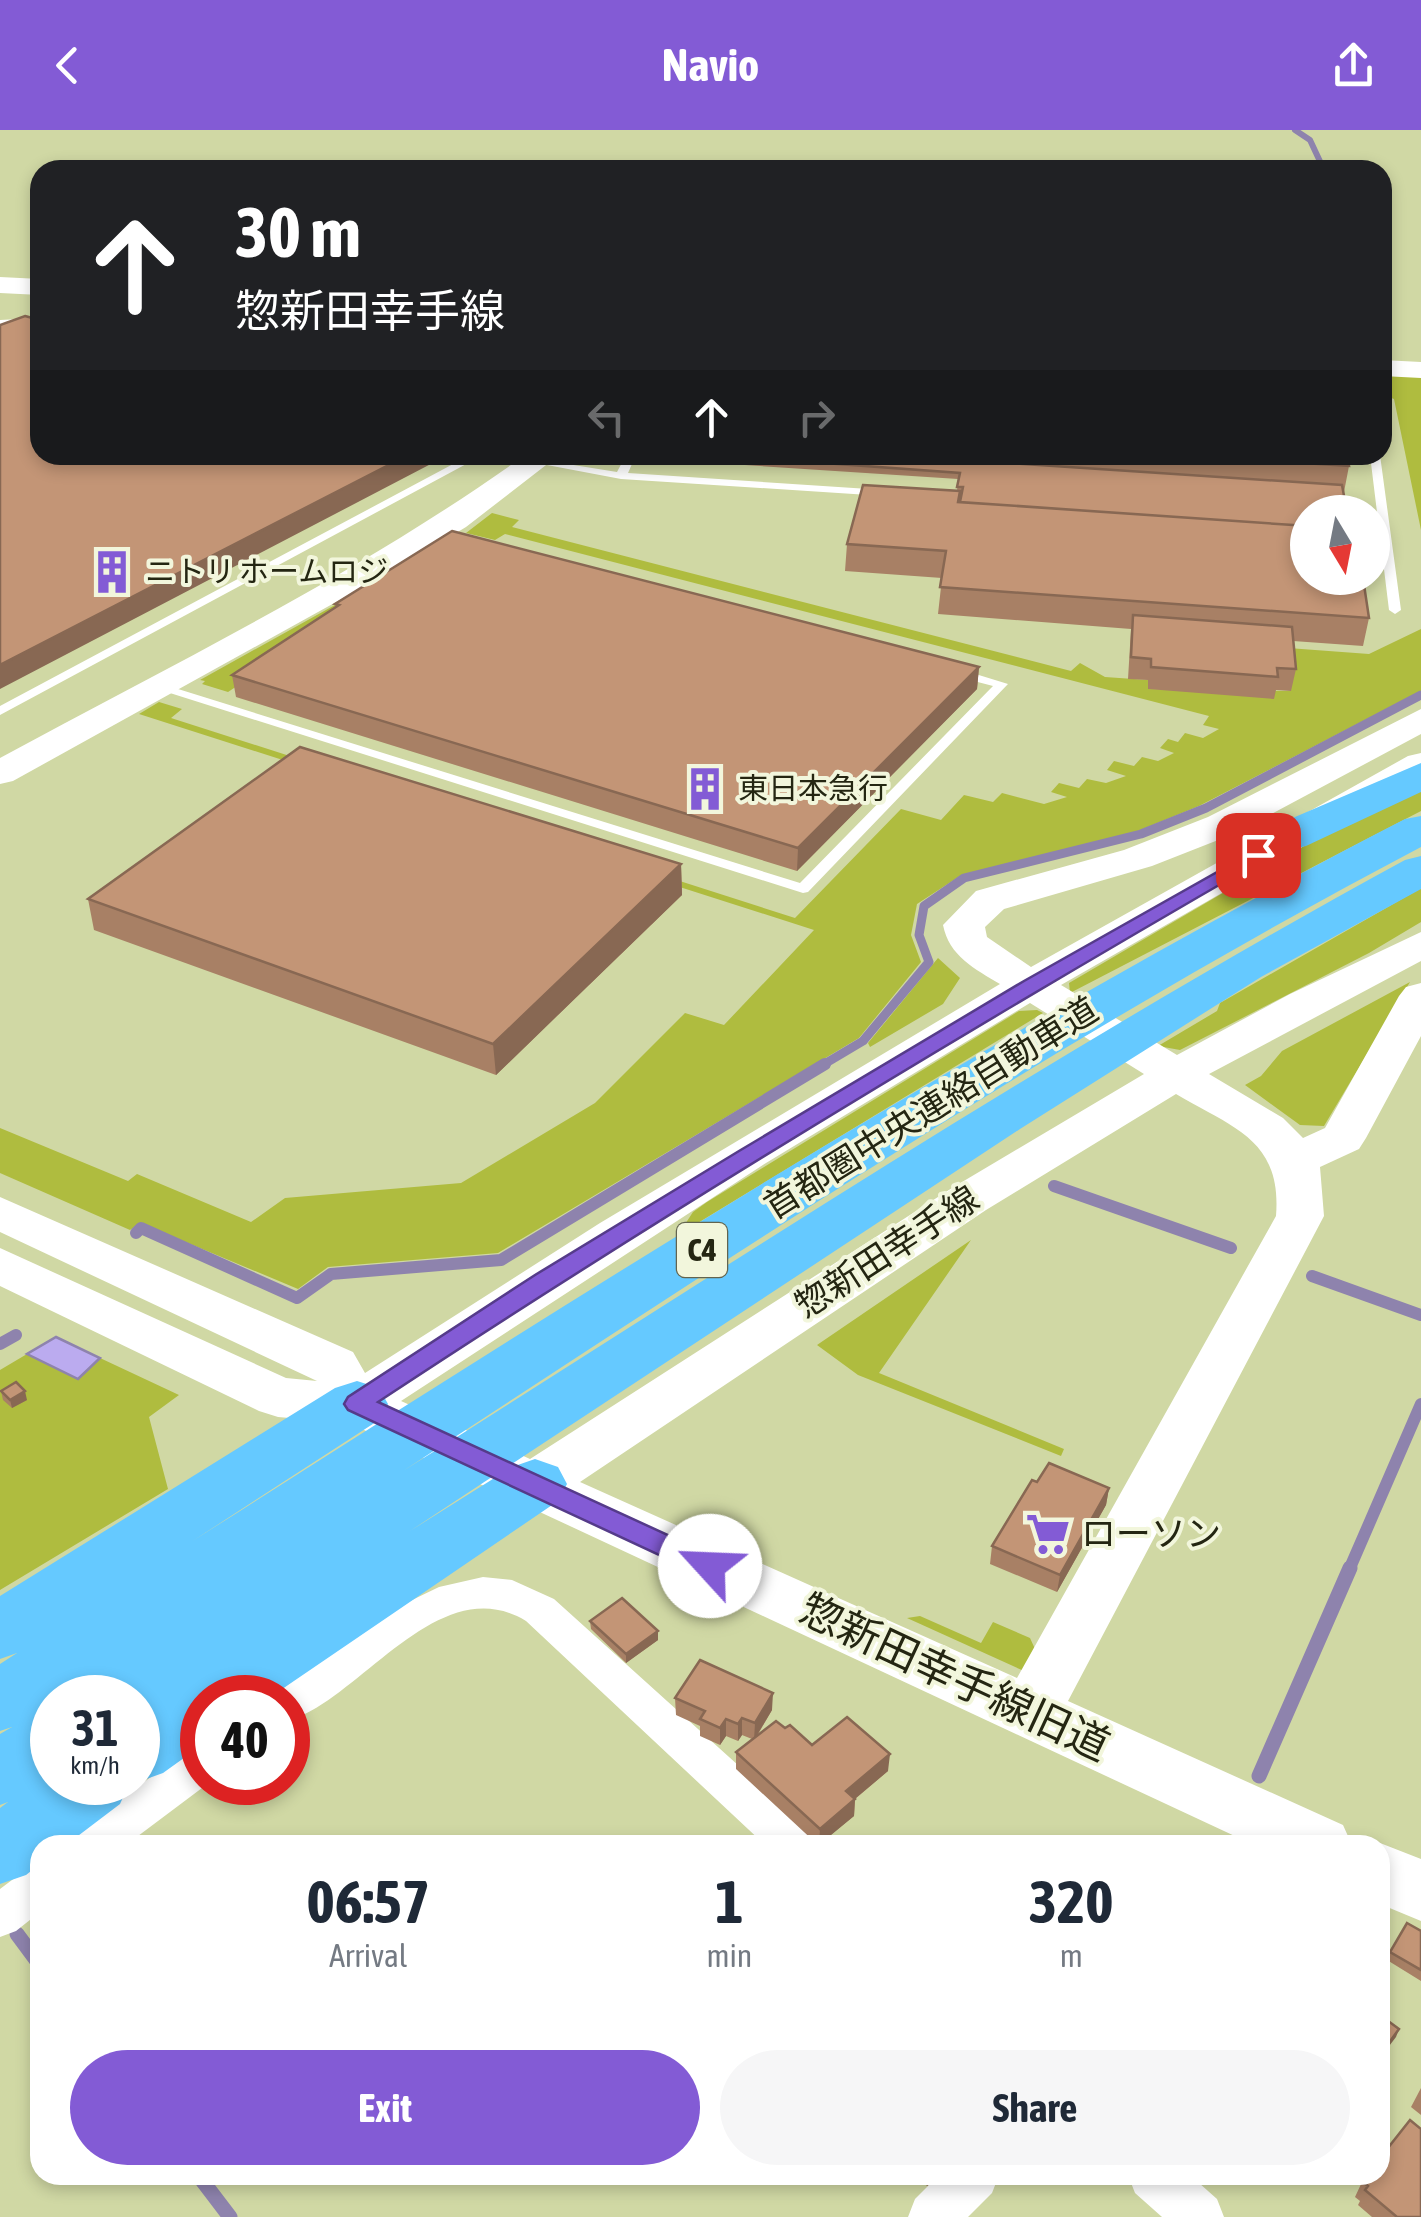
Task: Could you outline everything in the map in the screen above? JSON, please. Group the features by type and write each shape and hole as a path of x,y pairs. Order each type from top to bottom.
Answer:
{"highway":[{"path":"1290,836 1421,776"},
{"name":"首都圏中央連絡自動車道","path":"89,1675 353,1468 1145,977 1421,829"},
{"name":"首都圏中央連絡自動車道","path":"167,1727 413,1496 1001,1117 1244,967 1421,870"},
{"path":"0,1631 357,1404"},
{"path":"167,1727 535,1484"},
{"name":"首都圏中央連絡自動車道","path":"0,1774 30,1727"},
{"path":"0,1851 63,1805"}],"street":[{"path":"0,285 30,287"},
{"path":"1392,369 1421,370"},
{"path":"0,773 437,539 531,465"},
{"path":"1031,1712 1300,1216 1303,1186 1296,1160 1267,1129 1031,985 967,940 964,925 990,900 1180,844 1421,720"},
{"path":"357,1404 660,1210 1031,985 1421,764"},
{"name":"惣新田幸手線","path":"535,1484 900,1240 1176,1073 1342,982 1421,945"},
{"path":"1296,1160 1344,1138 1421,996"},
{"path":"660,1210 643,1271 653,1292 668,1304 708,1316 736,1312 784,1294 900,1240"},
{"path":"0,1213 334,1365 357,1404"},
{"path":"0,1265 278,1396 357,1404 535,1484"},
{"name":"惣新田幸手線旧道","path":"535,1484 1031,1712 1288,1835"},
{"path":"310,1689 422,1610 454,1597 511,1596 540,1610 784,1835"},
{"path":"98,1835 167,1727"},
{"path":"1390,1877 1421,1891"},
{"path":"0,1916 30,1893"},
{"path":"933,2217 964,2185"},
{"path":"1164,2185 1199,2217"}],"lane":[{"path":"0,324 30,315"},
{"path":"12,321 30,322"},
{"path":"0,711 459,465"},
{"path":"572,465 621,476 896,494"},
{"path":"621,476 627,465"},
{"path":"1375,465 1377,495"},
{"path":"1390,585 1395,610"},
{"path":"157,687 803,889 1002,684 945,670"},
{"path":"32,1675 34,1642 42,1625 71,1588"}],"green space":[{"path":"1392,376 1421,377 1421,530"},
{"path":"492,513 519,520 512,527 1071,671 1080,663 1105,677 1148,680 1148,689 1291,691 1288,648 1369,654 1421,629 1421,691 1199,806 1138,831 960,876 917,904 911,935 921,962 859,1038 498,1253 328,1267 298,1289 140,1223 130,1230 0,1173 0,1128 128,1181 137,1174 251,1222 285,1198 461,1183 595,1103 685,1013 724,1025 814,930 139,714 159,702 182,709 171,718 795,918 901,809 941,820 964,795 993,802 1002,793 1044,804 1067,797 1051,792 1059,783 1079,788 1087,779 1106,783 1126,776 1107,770 1114,761 1134,766 1142,757 1158,761 1174,753 1160,748 1168,739 1178,742 1185,733 1203,738 1219,729 1203,725 1209,716 505,534 495,540 466,533"},
{"path":"432,551 427,561 228,692 202,684 205,681 200,680"},
{"path":"1421,787 1421,811 1070,993 1069,983 1339,825"},
{"path":"1421,888 1421,922 1180,1050 1158,1046 1217,1011 1220,1003"},
{"path":"938,958 960,978 943,1004 870,1047 868,1043"},
{"path":"1410,982 1324,1126 1300,1125 1245,1085 1261,1076 1282,1051"},
{"path":"1019,1011 1043,1013 678,1235 693,1212 707,1202"},
{"path":"971,1240 879,1373 1064,1449 1061,1456 858,1375 817,1345"},
{"path":"27,1354 78,1378 100,1358 179,1395 149,1417 168,1489 0,1590 0,1370"},
{"path":"920,1616 981,1643 993,1622 1030,1638 1035,1649 1024,1671 907,1618"}],"shaded area":[{"path":"56,1337 100,1358 78,1379 27,1354"}],"building":[{"name":"ニトリ ホームロジ","path":"30,317 30,465 389,465 0,665 0,325"},
{"path":"851,465 1039,465 1342,485 1344,495 1290,495 1290,525 960,502 963,487 957,487 960,473"},
{"path":"863,485 960,491 958,502 1290,525 1290,595 1366,595 1369,618 940,587 946,551 847,544"},
{"name":"東日本急行","path":"452,531 979,667 798,848 232,675"},
{"path":"1133,615 1292,627 1296,669 1277,668 1278,677 1151,667 1151,659 1131,657"},
{"path":"300,747 681,864 493,1044 88,899"},
{"path":"16,1382 25,1391 10,1400 1,1391"},
{"name":"ローソン","path":"1049,1463 1109,1488 1060,1575 992,1546 1032,1480 1037,1482"},
{"path":"622,1598 658,1631 626,1654 590,1621"},
{"path":"700,1660 773,1693 755,1723 742,1718 738,1724 726,1719 720,1728 700,1719 705,1711 675,1698"},
{"path":"847,1717 890,1754 846,1791 855,1799 820,1829 736,1752 776,1721 785,1728 790,1725 812,1745"},
{"path":"1407,1923 1421,1931 1421,1970 1390,1952"},
{"path":"1390,2022 1399,2029 1390,2041"},
{"path":"1410,2120 1421,2129 1421,2217 1397,2217 1365,2190 1366,2185 1390,2185 1390,2145"}],"waterway":[{"path":"1295,130 1310,140 1319,160"},
{"path":"821,1066 863,1041 929,962 919,935 924,906 964,878 1141,834 1206,808 1421,695"},
{"path":"136,1233 141,1228 297,1298 331,1274 501,1260 825,1064"},
{"path":"1054,1186 1231,1248"},
{"path":"1312,1276 1421,1315"},
{"path":"0,1344 16,1335"},
{"path":"1349,1570 1421,1404"},
{"path":"1259,1776 1350,1568"},
{"path":"17,1934 30,1952"},
{"path":"206,2185 230,2217"}],"place":[{"name":"ニトリ ホームロジ","path":"112,572"},
{"name":"東日本急行","path":"705,789"},
{"name":"ローソン","path":"1048,1534"}],"route":[{"path":"710,1566 357,1404 544,1280 747,1156 1031,985 1258,855"}]}
